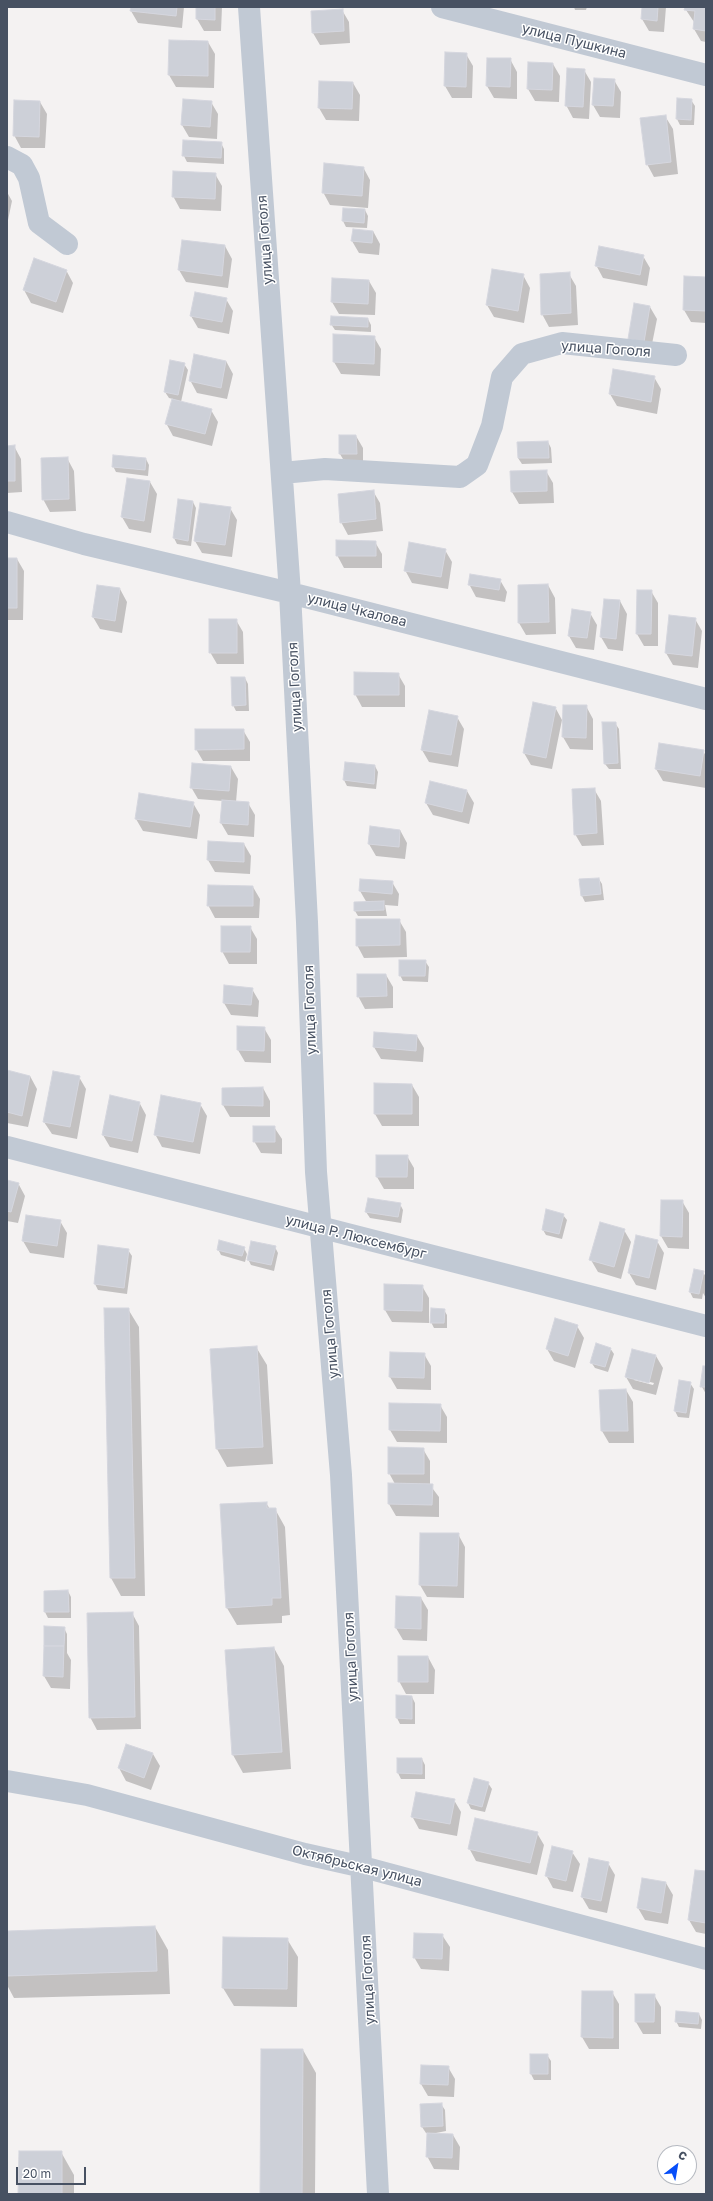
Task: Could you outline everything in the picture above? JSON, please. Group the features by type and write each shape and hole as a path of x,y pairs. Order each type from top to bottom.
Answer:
{"street":[{"name":"улица Гоголя","path":"249,7 290,593 307,922 316,1172 342,1475 378,2194"},
{"name":"улица Пушкина","path":"442,7 706,75"},
{"path":"7,157 22,165 29,178 39,223 67,244"},
{"name":"улица Гоголя","path":"282,473 325,469 460,477 477,465 492,426 502,377 522,354 562,343 676,355"},
{"name":"улица Чкалова","path":"7,522 84,544 290,593 706,699"},
{"name":"улица Р. Люксембург","path":"7,1147 322,1229 706,1326"},
{"name":"Октябрьская улица","path":"7,1781 87,1795 305,1854 362,1866 706,1959"}],"building":[{"path":"131,7 177,7 176,16 130,11"},
{"path":"196,7 215,7 215,20 196,19"},
{"path":"642,7 658,7 657,21 641,19"},
{"path":"685,7 706,7 706,31 693,29 695,11 684,10"},
{"path":"343,9 344,31 312,33 311,11"},
{"path":"169,40 208,41 208,76 168,75"},
{"path":"445,52 467,53 466,87 444,86"},
{"path":"487,58 511,58 510,87 486,86"},
{"path":"528,62 553,63 552,90 527,89"},
{"path":"567,68 585,69 583,107 565,106"},
{"path":"594,78 615,79 613,106 592,105"},
{"path":"319,81 353,82 352,109 318,108"},
{"path":"677,98 692,99 691,120 676,119"},
{"path":"183,99 212,101 210,127 181,125"},
{"path":"14,100 40,101 39,137 13,136"},
{"path":"666,115 671,162 646,165 640,118"},
{"path":"183,140 222,142 221,158 182,156"},
{"path":"324,163 364,167 362,196 322,193"},
{"path":"173,171 216,173 215,199 172,197"},
{"path":"343,208 365,209 364,223 342,221"},
{"path":"353,229 373,231 372,243 351,241"},
{"path":"182,240 225,245 222,276 178,270"},
{"path":"599,246 644,255 640,275 595,266"},
{"path":"34,258 67,270 56,302 23,290"},
{"path":"492,269 524,274 518,311 486,305"},
{"path":"570,272 571,313 541,315 540,274"},
{"path":"684,276 706,277 706,311 683,310"},
{"path":"332,278 369,280 368,304 331,302"},
{"path":"195,292 227,298 222,322 190,316"},
{"path":"634,303 650,306 644,342 628,339"},
{"path":"331,316 368,318 368,327 330,325"},
{"path":"333,334 375,336 374,364 333,362"},
{"path":"194,354 226,361 221,388 189,381"},
{"path":"170,360 185,363 178,395 164,392"},
{"path":"613,369 655,376 651,402 609,394"},
{"path":"172,399 212,409 205,434 165,424"},
{"path":"339,435 356,435 357,454 339,454"},
{"path":"548,441 549,458 518,458 517,442"},
{"path":"15,445 15,481 7,481 7,446"},
{"path":"113,455 146,458 145,470 112,467"},
{"path":"68,457 69,499 42,500 41,458"},
{"path":"547,470 547,491 511,492 510,471"},
{"path":"127,478 150,481 144,521 121,517"},
{"path":"374,490 376,519 340,523 338,494"},
{"path":"178,499 193,501 188,541 173,538"},
{"path":"200,503 231,507 225,545 194,541"},
{"path":"336,540 376,541 376,556 336,556"},
{"path":"409,542 446,549 441,577 404,571"},
{"path":"7,558 17,558 17,608 7,608"},
{"path":"470,574 501,579 499,590 468,585"},
{"path":"548,584 549,622 518,623 518,585"},
{"path":"97,585 120,588 115,621 92,617"},
{"path":"637,590 652,590 651,634 636,634"},
{"path":"604,599 620,600 616,639 600,637"},
{"path":"572,609 591,612 587,638 568,636"},
{"path":"669,615 696,618 692,656 665,653"},
{"path":"209,619 237,619 237,653 209,653"},
{"path":"354,672 399,673 399,695 354,695"},
{"path":"231,677 245,677 246,705 232,706"},
{"path":"533,702 556,707 546,758 523,753"},
{"path":"563,705 587,705 586,738 562,737"},
{"path":"429,710 458,716 451,755 421,750"},
{"path":"602,722 616,722 618,763 604,764"},
{"path":"195,729 244,729 244,749 195,750"},
{"path":"659,743 704,750 700,776 655,769"},
{"path":"345,762 375,765 374,784 343,780"},
{"path":"192,763 231,766 229,791 190,788"},
{"path":"430,781 467,790 462,812 425,803"},
{"path":"595,788 597,833 574,835 572,789"},
{"path":"139,793 194,802 190,827 135,819"},
{"path":"222,800 249,802 248,825 220,823"},
{"path":"370,826 400,830 399,847 368,844"},
{"path":"208,841 244,843 244,862 207,860"},
{"path":"599,878 601,894 581,896 579,879"},
{"path":"360,879 393,881 392,894 359,891"},
{"path":"208,885 253,886 253,906 207,906"},
{"path":"384,901 384,910 354,911 354,902"},
{"path":"356,919 400,919 400,945 356,946"},
{"path":"221,926 251,926 250,952 221,952"},
{"path":"399,960 426,960 425,976 399,976"},
{"path":"357,974 386,974 387,996 357,997"},
{"path":"224,985 253,988 251,1005 223,1003"},
{"path":"237,1026 265,1027 264,1051 237,1050"},
{"path":"374,1032 417,1035 416,1051 373,1047"},
{"path":"7,1070 30,1076 22,1116 7,1112"},
{"path":"53,1071 80,1076 70,1127 43,1122"},
{"path":"374,1083 412,1084 412,1114 374,1114"},
{"path":"263,1087 263,1106 222,1105 222,1088"},
{"path":"110,1095 140,1102 132,1141 102,1135"},
{"path":"161,1095 201,1103 193,1142 154,1135"},
{"path":"253,1126 275,1126 275,1142 253,1142"},
{"path":"376,1155 408,1155 407,1177 376,1177"},
{"path":"7,1180 19,1183 11,1212 7,1211"},
{"path":"368,1198 401,1203 398,1217 365,1212"},
{"path":"661,1200 683,1200 682,1237 660,1236"},
{"path":"546,1209 564,1214 559,1234 542,1230"},
{"path":"26,1215 61,1220 57,1246 22,1241"},
{"path":"600,1222 625,1229 614,1267 589,1260"},
{"path":"636,1235 658,1240 649,1278 628,1273"},
{"path":"219,1240 245,1247 242,1256 217,1250"},
{"path":"251,1241 276,1246 271,1265 247,1260"},
{"path":"98,1245 129,1249 124,1288 94,1284"},
{"path":"694,1269 704,1271 699,1294 689,1292"},
{"path":"384,1284 423,1285 422,1311 384,1310"},
{"path":"104,1308 129,1308 135,1578 110,1578"},
{"path":"431,1308 445,1309 444,1323 430,1323"},
{"path":"555,1318 578,1325 568,1356 546,1349"},
{"path":"596,1343 611,1348 605,1367 590,1363"},
{"path":"257,1346 263,1447 216,1449 210,1349"},
{"path":"632,1349 656,1355 649,1383 625,1377"},
{"path":"390,1352 425,1353 424,1378 389,1377"},
{"path":"703,1366 706,1366 706,1387 700,1387"},
{"path":"679,1380 691,1382 686,1413 674,1411"},
{"path":"626,1389 628,1431 601,1431 599,1390"},
{"path":"389,1403 441,1404 440,1431 389,1430"},
{"path":"388,1447 424,1448 424,1474 388,1474"},
{"path":"388,1483 433,1484 432,1505 388,1504"},
{"path":"267,1502 267,1508 276,1508 281,1598 272,1598 272,1605 226,1608 220,1504"},
{"path":"420,1533 459,1533 457,1586 419,1585"},
{"path":"68,1590 69,1612 44,1612 44,1591"},
{"path":"396,1596 421,1597 421,1629 395,1628"},
{"path":"133,1612 135,1717 89,1718 87,1613"},
{"path":"44,1626 65,1627 64,1646 44,1646"},
{"path":"44,1646 64,1646 63,1677 43,1676"},
{"path":"274,1647 282,1752 232,1755 225,1650"},
{"path":"398,1656 428,1656 428,1682 398,1682"},
{"path":"396,1695 412,1696 412,1719 396,1718"},
{"path":"126,1744 153,1753 144,1778 118,1768"},
{"path":"397,1758 422,1758 422,1774 397,1773"},
{"path":"474,1778 489,1782 482,1807 467,1803"},
{"path":"416,1792 455,1799 450,1824 411,1817"},
{"path":"475,1818 538,1832 530,1863 468,1849"},
{"path":"552,1846 573,1851 566,1881 545,1876"},
{"path":"589,1858 609,1862 601,1901 581,1897"},
{"path":"695,1870 706,1871 706,1923 688,1920"},
{"path":"642,1878 666,1882 661,1913 637,1908"},
{"path":"155,1926 157,1971 7,1976 7,1931"},
{"path":"414,1933 443,1934 442,1959 413,1958"},
{"path":"223,1937 288,1938 287,1989 222,1988"},
{"path":"582,1991 613,1991 613,2038 581,2037"},
{"path":"635,1994 655,1994 654,2022 635,2022"},
{"path":"676,2011 699,2013 698,2024 675,2022"},
{"path":"261,2049 303,2049 302,2194 260,2194"},
{"path":"530,2054 548,2054 548,2074 530,2074"},
{"path":"421,2065 449,2066 448,2085 420,2084"},
{"path":"442,2103 443,2126 421,2127 420,2104"},
{"path":"427,2133 453,2134 452,2158 426,2157"},
{"path":"19,2151 62,2151 62,2194 18,2194"}]}
